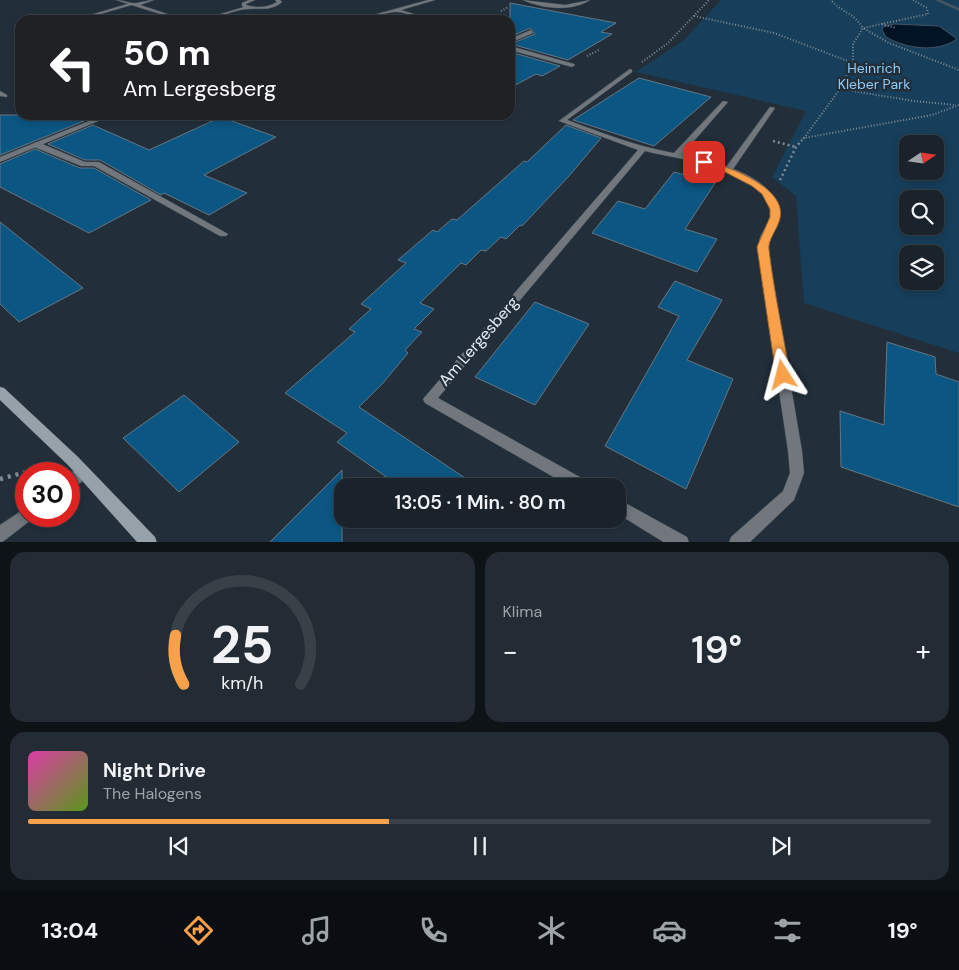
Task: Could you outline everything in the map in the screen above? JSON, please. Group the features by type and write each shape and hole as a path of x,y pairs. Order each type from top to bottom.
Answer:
{"street":[{"path":"118,0 167,15"},
{"path":"95,15 152,0"},
{"path":"247,8 244,3 253,0"},
{"path":"221,15 247,8 270,7 280,2 277,0"},
{"path":"376,15 430,0"},
{"path":"525,0 556,7 574,7 588,0"},
{"path":"396,10 414,15"},
{"path":"515,39 531,32"},
{"path":"515,49 572,65"},
{"path":"630,71 562,120 643,149 728,170 756,184 765,193 775,209 775,217 765,238 764,260 795,451 797,474 789,494 737,542"},
{"path":"677,156 725,102"},
{"path":"728,170 772,108"},
{"path":"0,160 98,120"},
{"path":"38,145 84,164 96,164 223,234"},
{"name":"Am Lergesberg","path":"568,478 429,399 643,149"},
{"path":"0,392 73,462"},
{"path":"80,469 149,542"},
{"path":"626,511 681,542"},
{"path":"0,535 15,523"}],"path":[{"path":"630,71 668,43 709,0"},
{"path":"831,0 836,6 856,17 863,28 889,43 959,70"},
{"path":"765,193 776,188 796,147 840,89 853,63 853,44 863,28 880,23 910,20 928,14 927,8 912,0"},
{"path":"694,16 774,33 853,63"},
{"path":"880,23 896,28"},
{"path":"840,89 914,101 958,105"},
{"path":"804,138 932,115 958,105"},
{"path":"0,479 15,476"}],"green space":[{"name":"Heinrich Kleber Park","path":"721,0 959,0 959,353 804,303 796,196 772,177 806,111 636,72 684,40"}],"shaded area":[{"path":"894,24 939,26 957,39 931,48 912,47 886,37 882,30 883,27"}],"building":[{"path":"510,3 616,23 601,32 612,34 568,60 515,45 515,42 535,34 530,28 515,35 515,15 510,15"},
{"path":"515,53 560,66 542,76 536,74 515,85"},
{"path":"639,78 711,97 654,146 573,120"},
{"path":"0,115 15,115 15,120 84,121 0,155"},
{"path":"214,120 229,120 276,137 204,175 247,193 209,215 164,193 161,195 100,160 85,160 48,144 93,125 149,150"},
{"path":"566,125 601,138 569,176 522,226 520,225 506,239 501,237 486,251 481,250 466,265 461,263 420,303 434,309 414,329 422,332 405,350 408,353 383,383 359,407 465,478 388,478 337,442 347,433 285,393 355,332 349,329 371,309 361,304 406,263 398,260 433,230 437,232 452,219 457,220 524,161 527,162"},
{"path":"35,149 80,168 94,168 151,200 89,233 0,187 0,164"},
{"path":"674,172 715,183 685,229 717,239 697,272 592,233 618,201 645,209"},
{"path":"0,222 83,288 19,322 0,304"},
{"path":"675,281 722,300 687,360 733,379 686,489 605,446 679,316 658,307"},
{"path":"535,302 589,324 535,405 475,377"},
{"path":"887,342 935,357 936,374 959,382 959,507 841,467 840,411 884,425"},
{"path":"184,395 239,442 179,492 123,438"},
{"path":"342,470 342,478 334,478"},
{"path":"334,478 334,528 342,528 342,542 270,542"}],"waterway":[{"path":"937,0 959,10"}],"route":[{"path":"704,162 728,170 756,184 770,199 775,209 775,217 763,247 783,375"}]}
